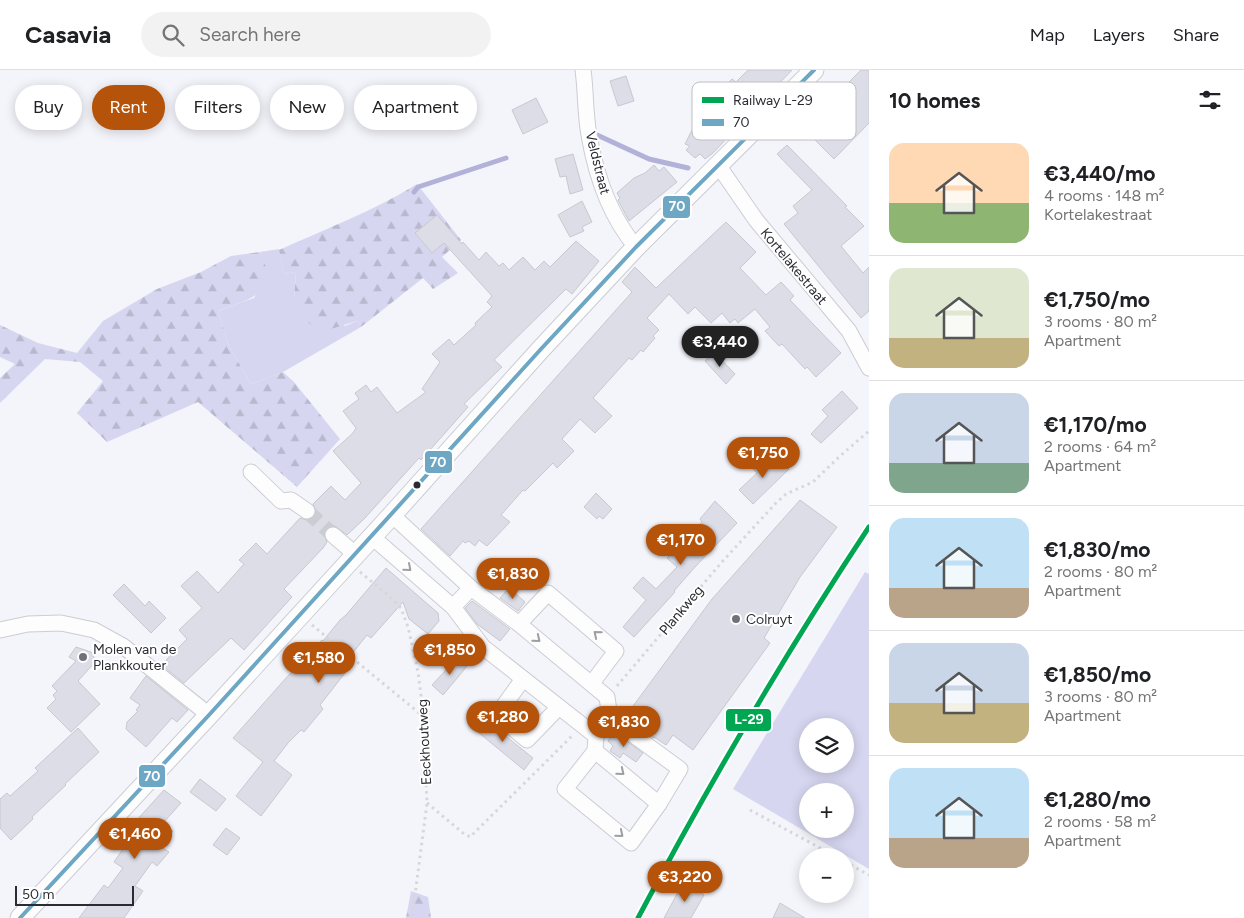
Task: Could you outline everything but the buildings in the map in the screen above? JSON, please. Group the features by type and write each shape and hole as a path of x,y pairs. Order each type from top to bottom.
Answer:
{"main road":[{"path":"802,82 814,70"},
{"path":"20,918 392,515 534,356 636,247 743,140"}],"street":[{"name":"Veldstraat","path":"583,70 588,134 597,173 609,204 623,232 636,247"},
{"name":"Kortelakestraat","path":"718,165 756,220 865,350 869,368"},
{"path":"251,472 281,501 291,500 306,511"},
{"path":"392,515 471,588 519,624 607,697 610,718 565,789 631,843 659,804 680,769 610,718"},
{"path":"333,535 352,558"},
{"path":"371,536 453,607 483,647 559,707 659,804"},
{"path":"453,607 471,588"},
{"path":"519,624 548,593 616,651 592,683"},
{"path":"0,630 28,624 61,622 94,630 123,646 209,715"},
{"path":"523,679 497,715 520,734 528,740 559,707"}],"path":[{"name":"Plankweg","path":"647,651 721,563 775,504 786,494 813,482 869,431"},
{"name":"Eeckhoutweg","path":"352,558 401,608 412,642 424,717 427,803 412,918"},
{"path":"300,615 424,717"},
{"path":"427,803 463,833 470,836 564,744"},
{"path":"750,810 820,848"},
{"path":"854,867 869,875"}],"green space":[{"path":"417,184 461,240 442,257 458,273 433,289 423,278 361,327 357,321 331,329 311,325 300,314 294,299 296,272 284,274 279,250 367,211"},
{"path":"279,249 284,274 296,272 294,299 345,326 357,321 361,327 283,372 251,384 229,346 218,311 254,298 267,272 260,252"},
{"path":"260,252 267,271 263,288 250,298 218,311 229,346 251,384 283,372 294,382 340,439 297,487 198,402 107,442 77,413 103,381 80,362 45,359 0,403 0,378 15,364 0,357 0,325 38,343 77,353 103,321 157,289 201,272 231,256"},
{"path":"865,572 869,574 869,869 854,860 854,848 833,848 816,838 854,838 854,783 799,783 799,828 733,789"},
{"path":"411,891 428,897 431,918 406,918"}],"waterway":[{"path":"595,134 649,159 688,168"},
{"path":"414,192 418,187 506,158"}],"tunnel":[{"path":"307,511 333,535"}],"rail line":[{"name":"L-29","path":"638,918 692,818 749,720 807,623 869,527"}],"transit line":[{"name":"70","path":"802,82 814,70"},
{"name":"70","path":"20,918 209,715 541,349 636,247 744,140"}],"place":[{"name":"Colruyt","path":"736,619"},
{"name":"Molen van de Plankkouter","path":"83,657"}]}
